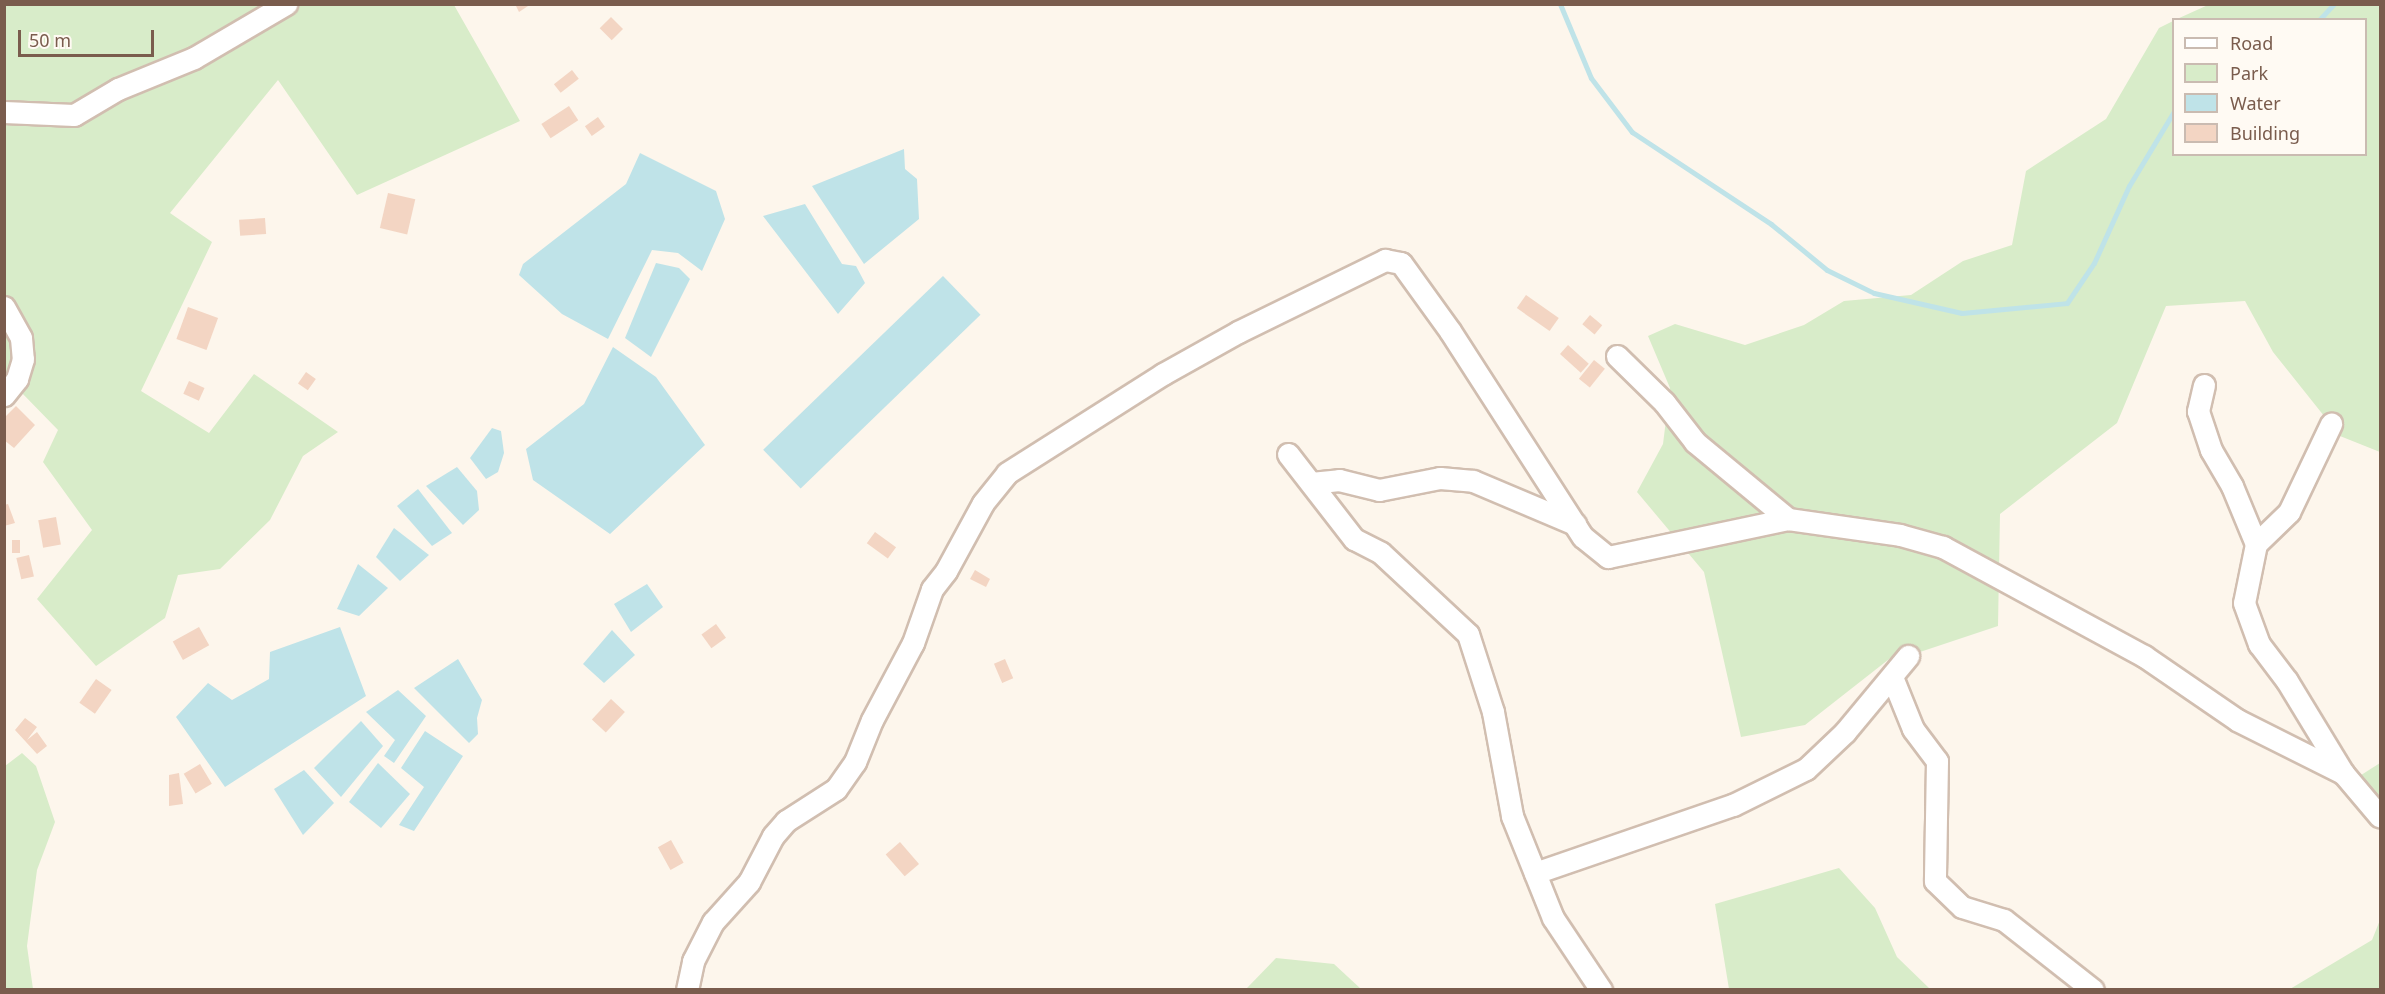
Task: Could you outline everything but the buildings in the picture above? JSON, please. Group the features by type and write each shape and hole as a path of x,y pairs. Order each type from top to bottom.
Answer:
{"street":[{"path":"4,112 74,115 118,89 194,58 285,4"},
{"path":"687,990 693,961 713,922 749,882 773,836 786,821 836,789 855,762 872,720 913,643 932,589 946,571 983,503 1007,473 1142,387 1238,332 1330,290 1370,265 1385,260 1401,262 1450,331 1575,524 1608,557 1788,519 1900,535 1943,547 2144,656 2237,720 2343,772"},
{"path":"4,308 21,338 23,359 17,379 4,395"},
{"path":"1617,356 1664,402 1695,442 1788,519"},
{"path":"2204,385 2198,411 2208,441 2236,493 2256,544 2244,603 2259,644 2287,681 2343,772 2380,817"},
{"path":"2256,544 2289,512 2331,424"},
{"path":"1288,454 1354,539 1381,553 1468,634 1493,712 1512,816 1553,918 1601,990"},
{"path":"1311,483 1339,480 1379,490 1440,478 1473,481 1575,524"},
{"path":"1535,873 1733,805 1806,770 1892,677 1908,656"},
{"path":"1892,677 1914,729 1937,761 1935,881 1962,907 2004,920 2093,990"}],"green space":[{"path":"5,5 454,5 520,121 357,195 278,80 170,213 212,242 141,391 209,433 254,374 338,432 303,456 270,520 220,569 178,575 165,618 96,666 37,599 92,530 43,462 58,430 20,391 5,409"},
{"path":"2208,5 2380,5 2380,452 2340,436 2273,352 2245,301 2166,306 2117,423 2000,514 1998,626 1908,656 1893,656 1805,725 1741,737 1704,572 1637,492 1663,444 1670,388 1648,336 1675,324 1745,345 1804,325 1844,301 1911,295 1963,261 2012,245 2026,171 2106,119 2159,28 2172,22 2172,156 2367,156 2367,18 2179,18"},
{"path":"22,753 36,766 55,822 37,870 27,946 33,989 5,989 5,766"},
{"path":"2380,763 2380,823 2347,784"},
{"path":"1839,868 1875,908 1897,957 1930,989 1729,989 1715,904"},
{"path":"2380,920 2380,989 2290,989 2372,940"},
{"path":"1276,958 1334,964 1361,989 1246,989"}],"water":[{"path":"904,149 905,169 917,179 919,219 864,264 812,186"},
{"path":"640,153 716,191 725,219 702,271 678,253 652,250 608,339 562,314 519,275 523,264 626,184"},
{"path":"805,204 842,264 856,266 865,283 838,314 763,216"},
{"path":"656,263 679,268 690,279 651,357 625,338"},
{"path":"943,276 981,315 801,489 763,450"},
{"path":"613,347 656,377 705,445 610,534 533,480 526,449 584,404"},
{"path":"492,428 501,431 504,453 498,472 486,479 470,458"},
{"path":"457,467 477,491 479,510 463,525 426,486"},
{"path":"418,489 452,533 432,546 397,506"},
{"path":"394,528 429,555 400,581 376,557"},
{"path":"358,564 388,588 359,616 337,609"},
{"path":"647,584 663,607 631,632 614,604"},
{"path":"340,627 366,696 225,787 176,717 208,683 232,700 269,679 270,652"},
{"path":"612,630 635,655 604,683 583,664"},
{"path":"458,659 482,700 477,718 478,734 469,743 414,688"},
{"path":"398,690 426,716 394,763 384,756 395,740 366,712"},
{"path":"361,721 383,746 341,797 314,768"},
{"path":"425,731 463,756 414,831 399,825 424,787 401,768"},
{"path":"378,763 410,794 381,828 349,802"},
{"path":"304,770 334,803 303,835 274,789"}],"waterway":[{"path":"1560,4 1591,78 1632,132 1771,224 1827,270 1874,293 1962,313 2067,303 2094,263 2129,186 2172,114"},
{"path":"2321,18 2334,4"}]}
